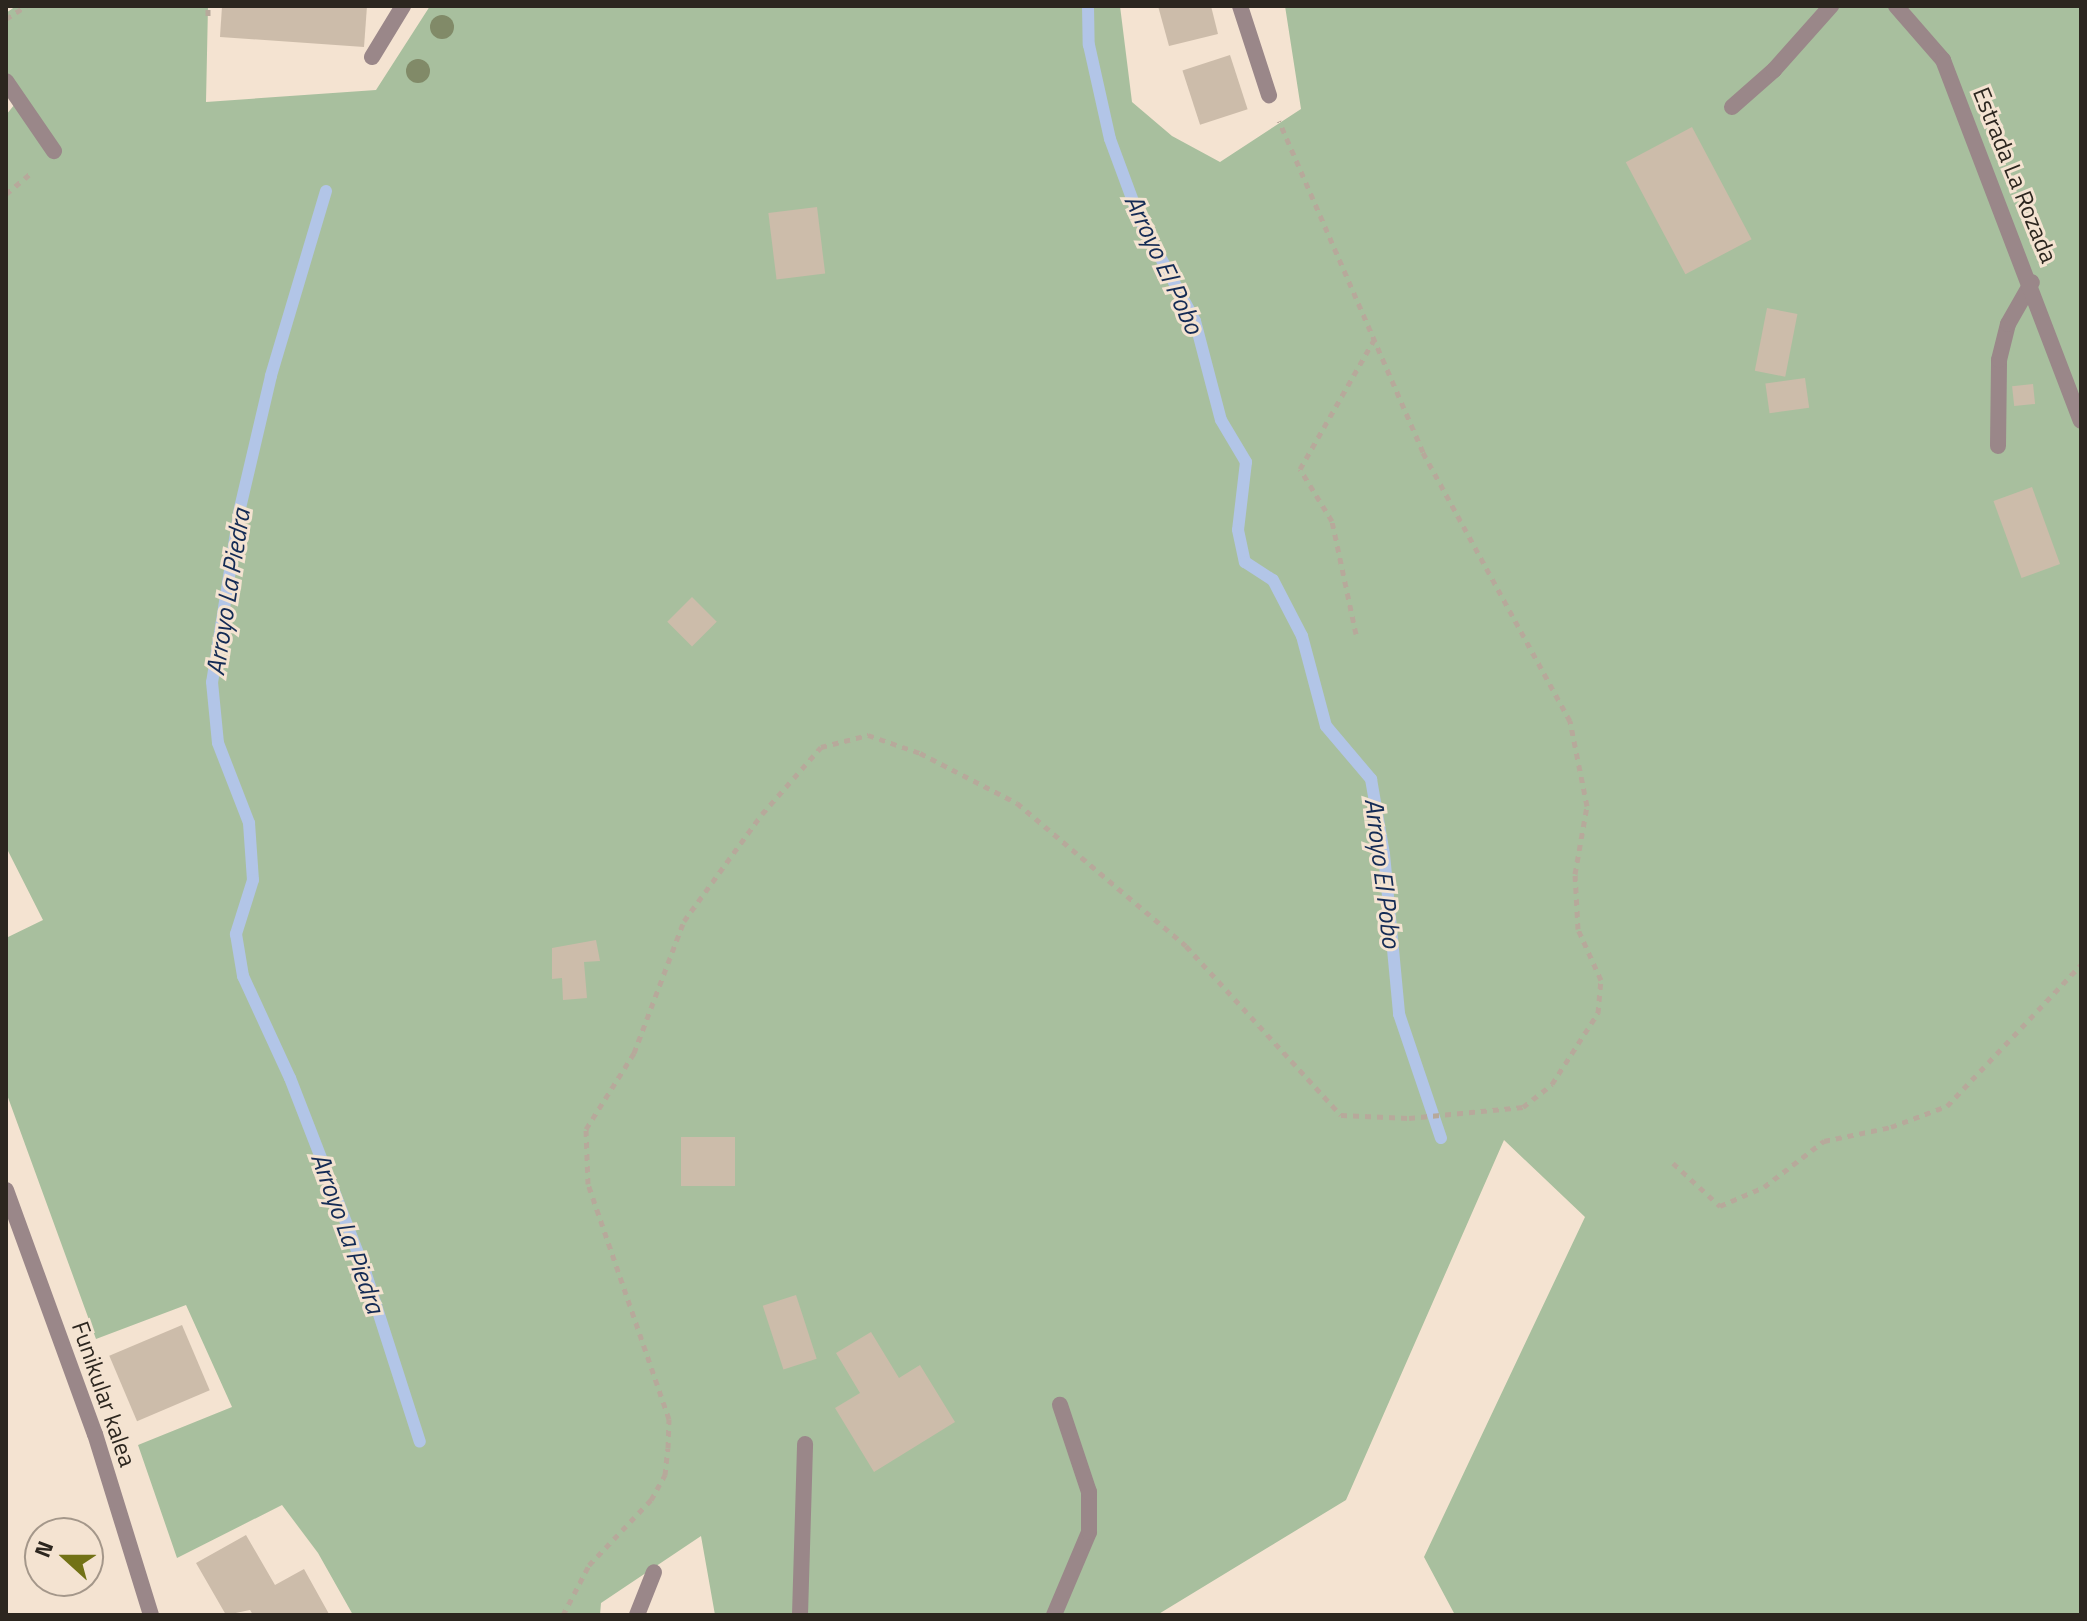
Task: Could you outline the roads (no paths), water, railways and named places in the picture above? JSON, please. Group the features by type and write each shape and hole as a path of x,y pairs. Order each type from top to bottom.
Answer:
{"street":[{"path":"372,57 403,6"},
{"path":"1240,6 1269,95"},
{"path":"1732,107 1774,70 1831,6"},
{"name":"Estrada La Rozada","path":"1896,6 1943,60 2032,282 2081,421"},
{"path":"6,81 54,151"},
{"path":"1998,446 1999,360 2008,324 2032,282"},
{"name":"Funikular kalea","path":"6,1190 95,1434 151,1615"},
{"path":"1054,1615 1089,1532 1089,1492 1060,1405"},
{"path":"800,1615 805,1444"},
{"path":"637,1615 654,1572"}],"waterway":[{"name":"Arroyo El Pobo","path":"1088,6 1089,45 1110,139 1140,220 1195,321 1221,420 1246,462 1238,530 1245,562 1273,580 1302,636 1326,726 1371,779 1384,854 1399,1014 1441,1138"},
{"name":"Arroyo La Piedra","path":"326,191 271,376 240,508 212,682 218,743 249,823 253,880 236,934 243,976 290,1078 366,1274 420,1442"}]}
